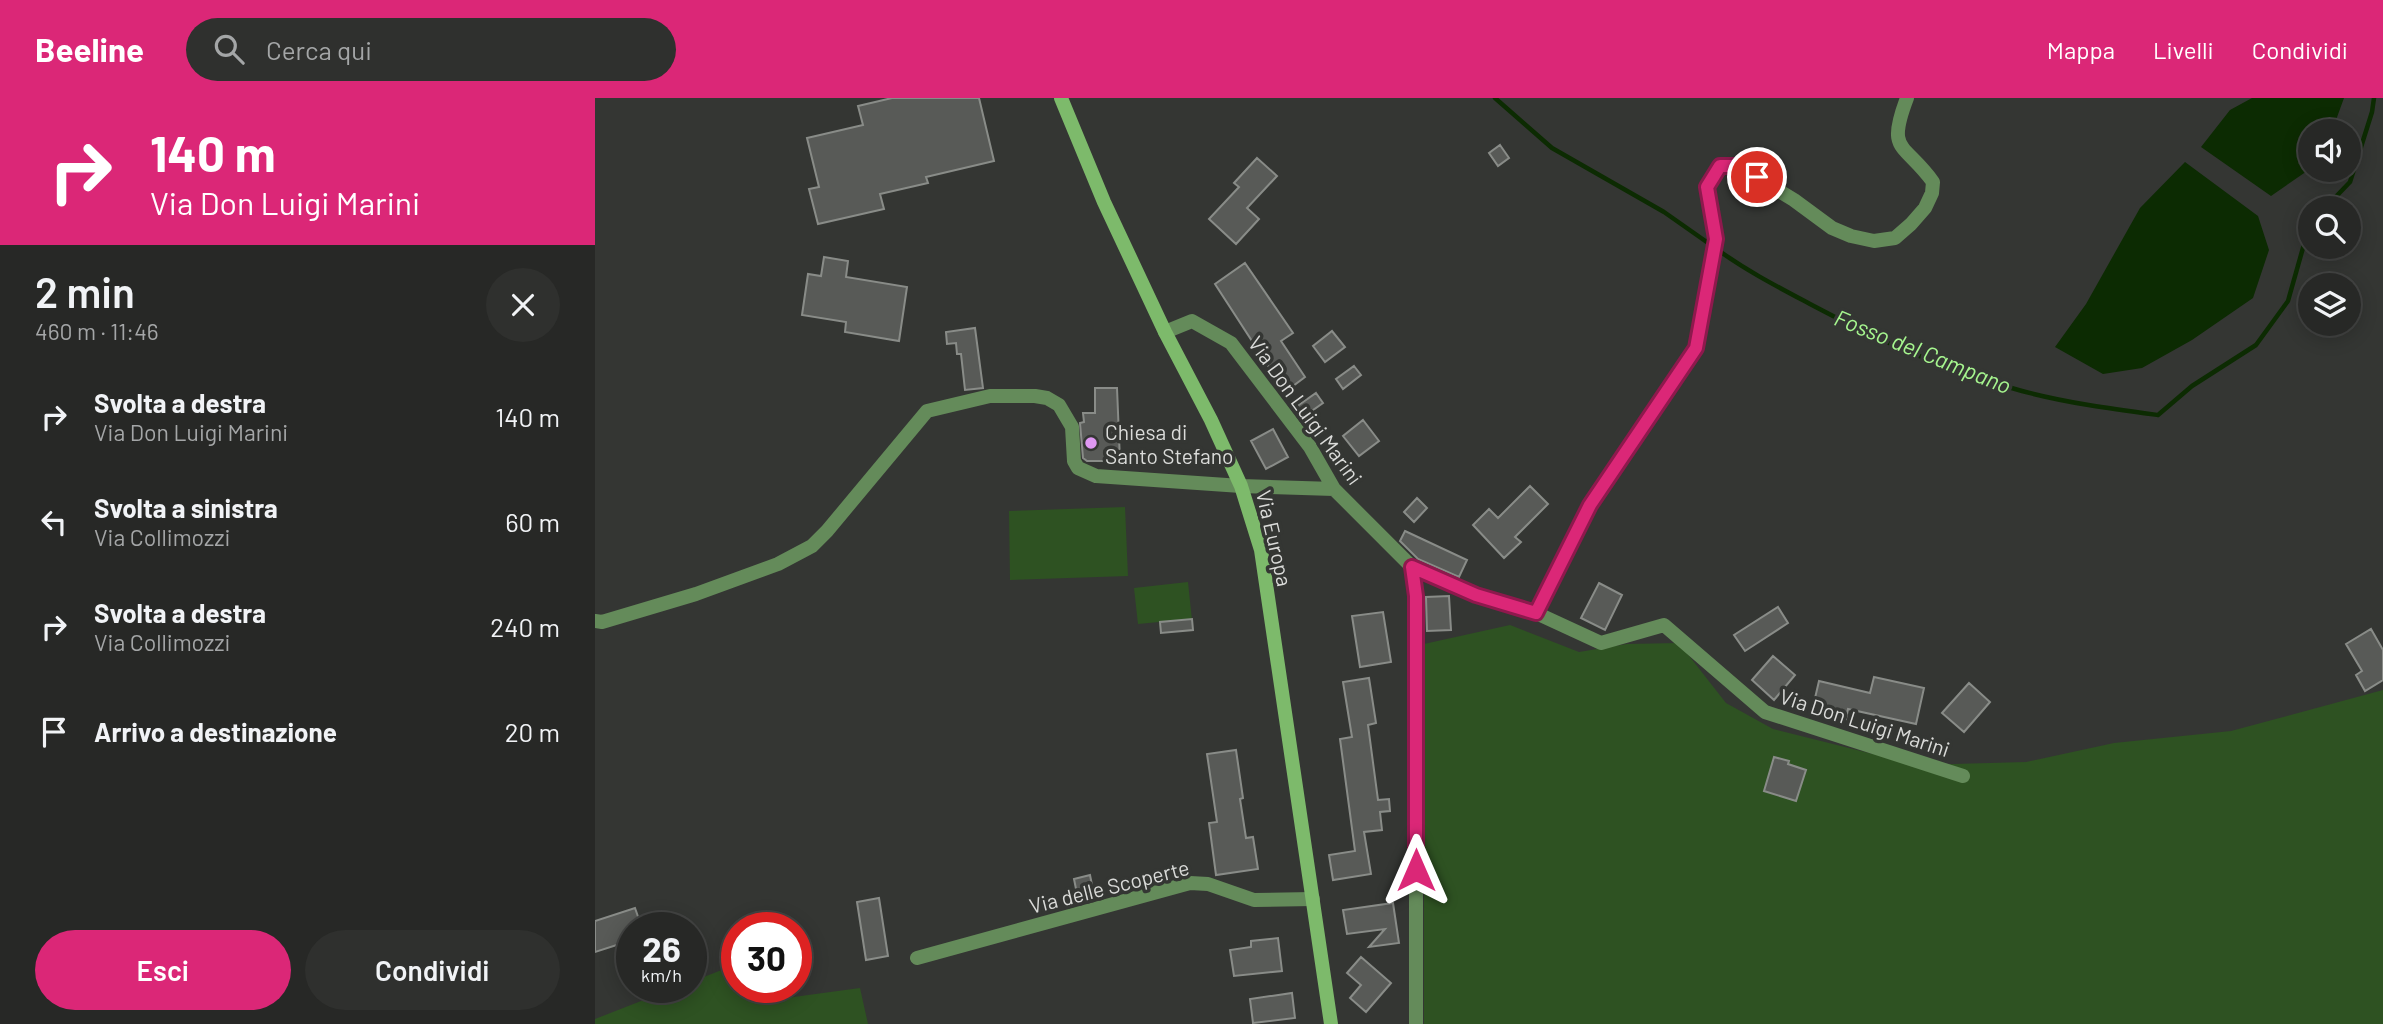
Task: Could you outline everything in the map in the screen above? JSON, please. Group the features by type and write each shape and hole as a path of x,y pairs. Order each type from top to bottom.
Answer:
{"main road":[{"name":"Via Europa","path":"1061,98 1104,202 1241,486 1261,550 1331,1024"}],"street":[{"path":"1536,613 1590,505 1696,348 1716,239 1707,187 1720,166 1738,166 1841,232 1874,242 1895,238 1925,208 1932,193 1933,182 1903,150 1896,136 1907,98"},
{"name":"Via Don Luigi Marini","path":"1165,332 1192,321 1231,343 1310,447 1334,489 1412,567 1476,595 1536,613 1601,643 1664,625 1765,712 1963,776"},
{"path":"595,621 602,622 696,594 792,559 827,531 927,411 990,396 1035,396 1047,398 1059,405 1072,427 1074,461 1078,468 1096,476 1334,489"},
{"path":"1412,567 1416,596 1416,1024"},
{"name":"Via delle Scoperte","path":"917,958 1190,883 1208,884 1254,900 1313,899"}],"shaded area":[{"path":"2252,98 2344,98 2336,119 2298,119 2298,177 2271,196 2201,147 2230,110"},
{"path":"2185,162 2258,216 2269,250 2253,298 2192,340 2142,368 2103,374 2055,347 2086,304 2140,208"},
{"path":"1125,507 1128,576 1010,580 1009,511"},
{"path":"1188,582 1193,630 1161,633 1159,622 1138,624 1134,588"},
{"path":"1510,625 1579,652 1627,644 1679,643 1726,703 1773,729 1917,765 2026,762 2114,743 2231,731 2383,690 2383,1024 1424,1024 1424,644"},
{"path":"721,970 721,1003 812,1003 812,994 860,988 868,1024 595,1024 595,1019 636,1003 707,1003 707,976"}],"building":[{"path":"892,98 979,98 994,161 926,177 928,183 880,194 884,209 818,224 809,189 819,187 807,138 863,125 858,106"},
{"path":"1500,145 1509,158 1498,166 1489,153"},
{"path":"1257,158 1277,176 1247,208 1259,219 1236,244 1209,219 1239,187 1234,183"},
{"path":"824,257 848,261 846,277 907,287 899,341 845,332 846,322 802,315 808,274 821,276"},
{"path":"1245,263 1293,333 1281,341 1305,377 1285,392 1215,284"},
{"path":"975,328 983,388 965,390 961,354 957,354 956,343 947,344 946,332"},
{"path":"1332,331 1345,347 1325,362 1313,346"},
{"path":"1354,366 1361,375 1343,389 1336,379"},
{"path":"1095,388 1117,388 1120,461 1087,461 1083,458 1080,423 1084,422 1083,413 1095,413"},
{"path":"1316,393 1323,403 1303,417 1296,407"},
{"path":"1363,420 1379,441 1359,456 1343,436"},
{"path":"1273,429 1288,457 1266,469 1251,441"},
{"path":"1530,486 1548,504 1515,537 1521,542 1504,558 1473,525 1489,509 1498,518"},
{"path":"1417,498 1427,508 1414,522 1404,512"},
{"path":"1405,531 1467,560 1459,577 1418,559 1400,541"},
{"path":"1599,583 1622,595 1605,630 1581,618"},
{"path":"1449,596 1451,630 1427,631 1426,597"},
{"path":"1778,607 1788,623 1745,651 1734,635"},
{"path":"1383,612 1391,662 1360,667 1352,616"},
{"path":"1192,619 1193,630 1161,633 1160,622"},
{"path":"2371,629 2383,650 2383,680 2365,691 2356,675 2362,671 2346,644"},
{"path":"1773,656 1795,675 1774,700 1752,680"},
{"path":"1874,677 1924,688 1916,724 1848,709 1846,719 1812,711 1819,681 1870,693"},
{"path":"1369,678 1376,723 1368,725 1378,800 1389,799 1390,811 1380,812 1382,830 1364,832 1371,874 1333,880 1329,855 1355,851 1340,739 1352,737 1343,682"},
{"path":"1969,683 1990,702 1964,732 1942,713"},
{"path":"1236,750 1246,838 1253,837 1258,869 1216,875 1209,823 1217,822 1207,754"},
{"path":"1774,757 1806,770 1796,801 1764,791"},
{"path":"1090,875 1093,890 1077,894 1074,879"},
{"path":"879,898 888,956 866,960 857,902"},
{"path":"1393,903 1399,943 1369,947 1385,929 1347,934 1343,910"},
{"path":"616,914 616,945 595,952 595,921"},
{"path":"1278,938 1282,971 1234,976 1230,950 1251,947 1251,941"},
{"path":"1361,957 1391,983 1366,1012 1350,998 1361,985 1347,973"},
{"path":"1292,993 1295,1018 1253,1023 1250,999"}],"waterway":[{"name":"Fosso del Campano","path":"1495,98 1552,148 1664,212 1711,245"},
{"name":"Fosso del Campano","path":"2337,196 2350,182 2374,98"},
{"name":"Fosso del Campano","path":"1718,250 1835,317 1940,364 2039,395 2158,415 2192,386 2256,345 2288,301 2300,259"}],"place":[{"name":"Chiesa di Santo Stefano","path":"1091,443"}],"route":[{"path":"1416,870 1416,596 1412,567 1476,595 1536,613 1590,505 1696,348 1716,239 1707,187 1720,166 1738,166 1757,177"}]}
